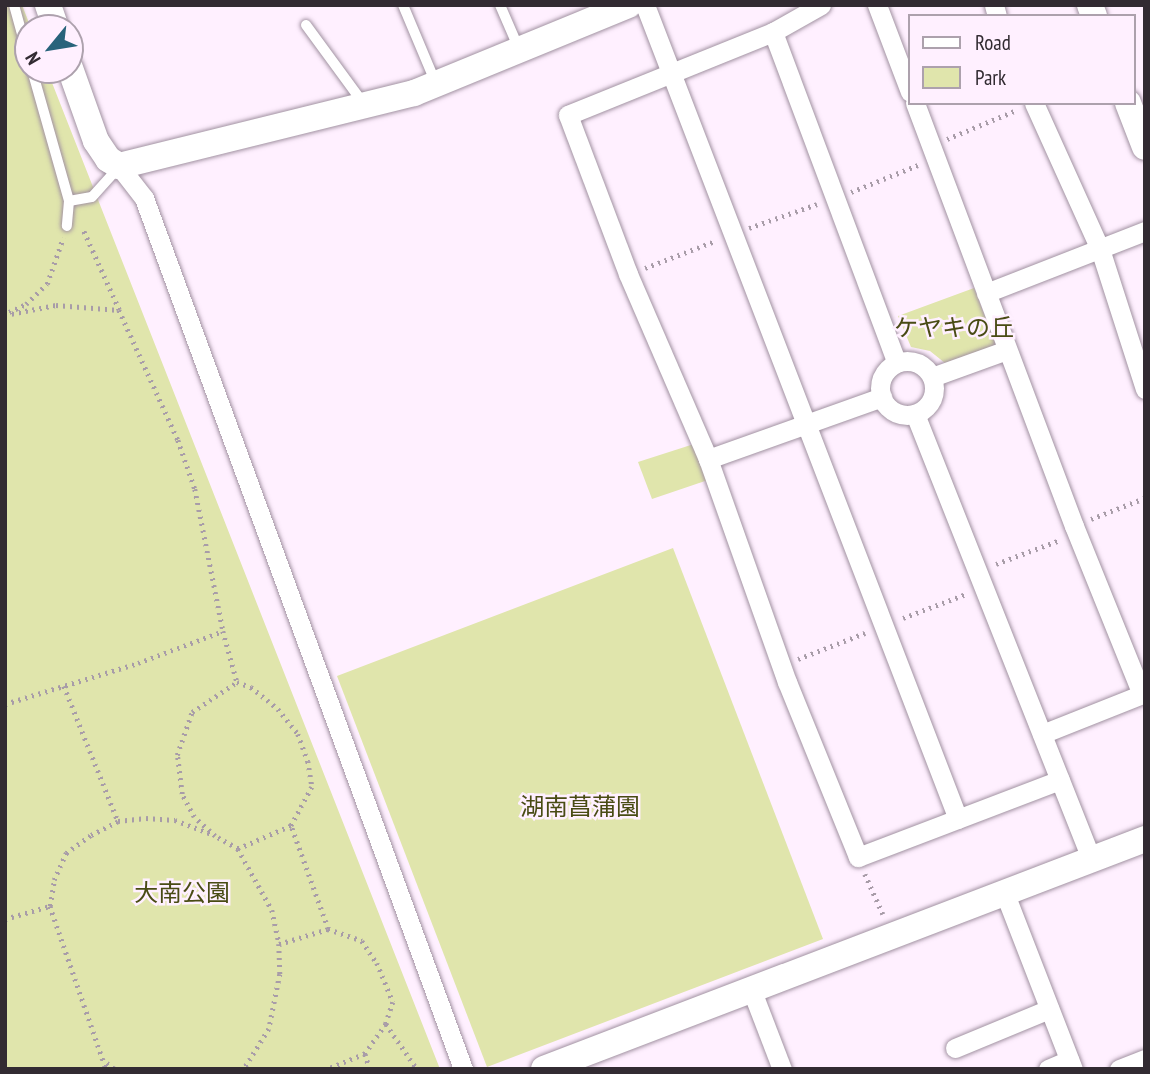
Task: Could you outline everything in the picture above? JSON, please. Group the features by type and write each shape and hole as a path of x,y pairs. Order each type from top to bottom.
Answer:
{"street":[{"path":"120,166 365,107 436,85 629,5"},
{"path":"645,5 958,819"},
{"path":"821,5 773,32 673,75 568,115 628,274 708,459 781,666 858,857 1060,780"},
{"path":"877,5 908,87"},
{"path":"773,32 897,363"},
{"path":"76,84 96,141 108,159 120,166 144,198 463,1069"},
{"path":"916,105 1076,530 1143,693 1042,734"},
{"path":"1035,105 1100,248 1145,389"},
{"path":"1129,105 1145,147"},
{"path":"986,293 1145,231"},
{"path":"932,377 1007,350"},
{"path":"914,362 921,365 932,377 934,386 929,403 915,414 907,415 892,410 881,397 884,373 897,363 914,362"},
{"path":"708,459 881,397"},
{"path":"915,414 1091,859"},
{"path":"544,1069 578,1062 752,991 1145,839"},
{"path":"1005,894 1071,1065 1048,1069"},
{"path":"752,991 782,1069"},
{"path":"955,1048 1049,1009"},
{"path":"1119,1069 1145,1059"}],"lane":[{"path":"403,5 436,85"},
{"path":"500,5 519,50"},
{"path":"306,25 365,107"},
{"path":"36,84 69,201 67,226"},
{"path":"69,201 92,197 120,166"}],"path":[{"path":"931,145 1029,105"},
{"path":"69,201 178,440 195,489 223,631 237,682"},
{"path":"5,314 26,304 47,284 67,226"},
{"path":"628,274 732,234"},
{"path":"5,314 56,305 119,310"},
{"path":"781,666 884,625 1145,498"},
{"path":"5,704 223,631"},
{"path":"237,682 251,687 278,709 298,734 308,761 312,788 291,826 238,849"},
{"path":"215,836 194,817 182,794 177,755 192,712 237,682"},
{"path":"64,686 118,821"},
{"path":"115,1069 106,1066 50,906 54,880 66,853 91,835 118,821 146,818 175,820 215,836 238,849 272,910 279,944 280,974 269,1029 244,1069"},
{"path":"291,826 328,929"},
{"path":"858,857 893,937"},
{"path":"5,919 50,906"},
{"path":"279,944 328,929 362,941 377,963 393,1002 386,1024 365,1055 328,1069"},
{"path":"386,1024 417,1069"},
{"path":"365,1055 370,1069"}],"green space":[{"name":"大南公園","path":"5,5 22,5 26,14 14,14 14,84 53,84 440,1069 5,1069"},
{"name":"ケヤキの丘","path":"974,288 996,345 945,363 930,351 911,347 898,316"},
{"path":"694,444 708,480 652,499 638,462"},
{"name":"湖南菖蒲園","path":"673,548 823,939 487,1067 337,676"}]}
